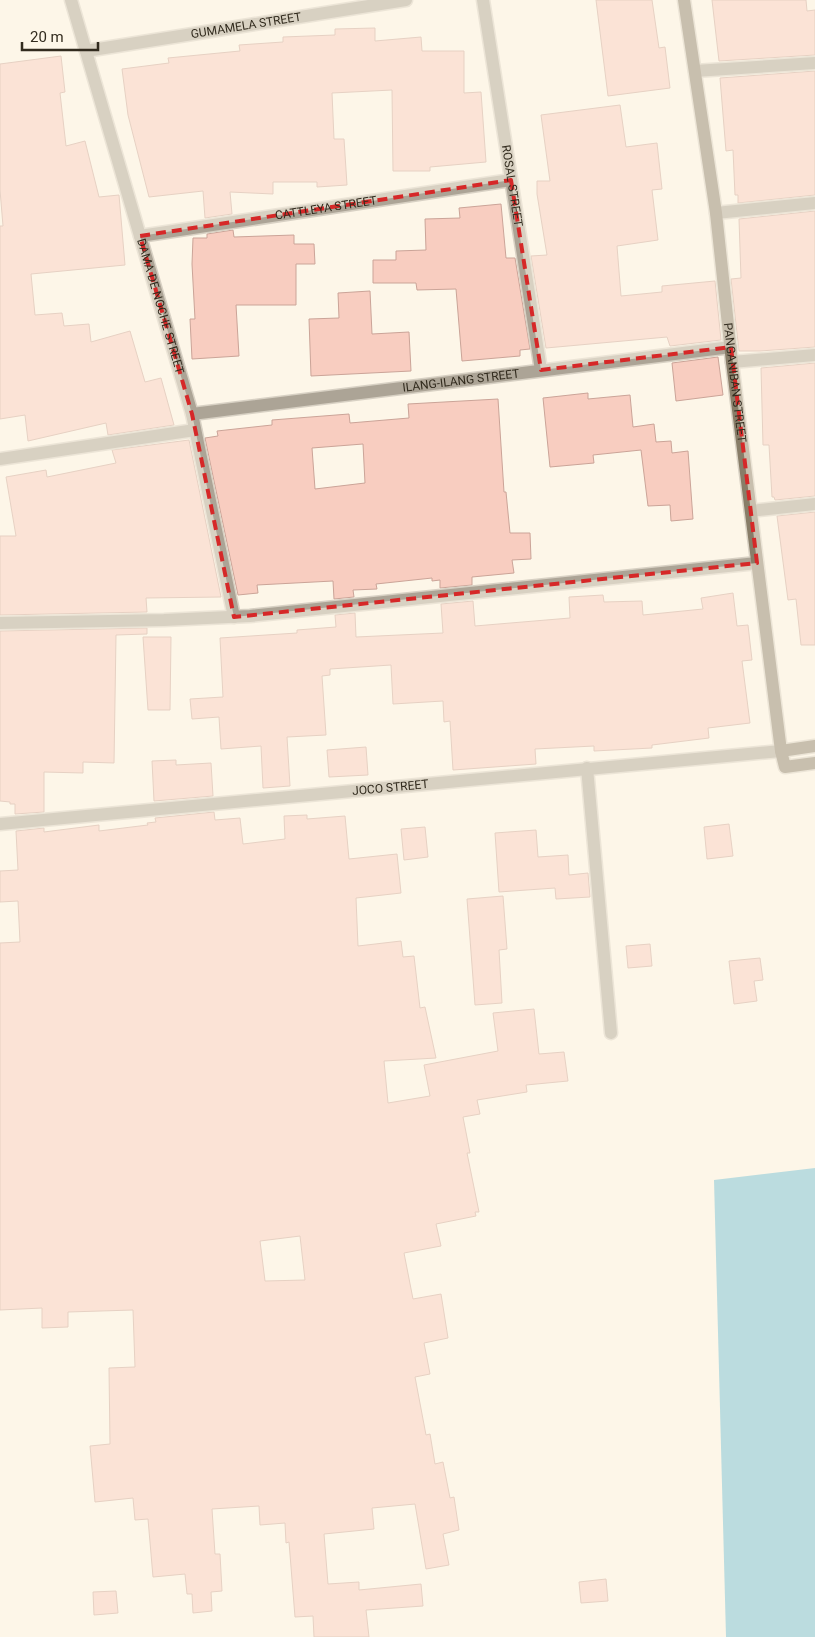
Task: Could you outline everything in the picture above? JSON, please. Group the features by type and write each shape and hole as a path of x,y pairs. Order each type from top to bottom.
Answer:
{"street":[{"name":"DAMA DE NOCHE STREET","path":"71,0 192,414 234,617"},
{"name":"GUMAMELA STREET","path":"86,51 406,0"},
{"name":"ROSAL STREET","path":"483,0 541,370"},
{"name":"PANGANIBAN STREET","path":"684,0 716,213 732,362 781,751 785,767 815,763"},
{"path":"696,71 815,63"},
{"name":"CATTLEYA STREET","path":"140,236 511,180"},
{"path":"716,213 815,203"},
{"name":"ILANG-ILANG STREET","path":"192,414 731,347"},
{"path":"732,362 815,355"},
{"path":"0,459 195,430"},
{"path":"751,511 815,504"},
{"path":"0,623 234,617 757,563"},
{"path":"781,751 815,746"},
{"name":"JOCO STREET","path":"0,824 781,751"},
{"path":"587,768 610,1032"}],"highlighted area":[{"path":"511,180 541,370 731,347 757,563 234,617 192,414 140,236"}],"water":[{"path":"815,1168 815,1637 726,1637 714,1180"}],"building":[{"path":"596,0 652,0 659,48 665,47 670,88 608,96"},
{"path":"712,0 806,0 807,11 815,10 815,55 719,61"},
{"path":"375,28 375,41 421,37 422,51 464,51 464,93 481,92 486,162 430,167 430,171 393,171 392,90 332,93 334,139 344,139 347,185 317,187 317,182 273,182 273,194 230,192 232,214 205,218 203,191 149,197 128,115 122,69 169,63 168,58 240,51 239,45 283,42 283,37 335,35 335,29"},
{"path":"61,56 65,92 60,93 66,146 85,141 99,197 119,195 125,265 31,274 35,315 62,313 64,326 89,324 91,342 130,331 145,382 161,378 174,425 108,435 106,423 28,441 25,415 0,419 0,226 3,226 0,190 0,64"},
{"path":"815,71 815,195 738,203 738,195 735,195 733,150 726,151 720,78"},
{"path":"620,105 626,147 657,143 662,189 652,190 658,240 617,246 621,296 662,292 662,286 715,281 721,340 670,346 667,337 546,348 531,256 547,255 537,194 537,181 550,181 541,115"},
{"path":"501,204 506,258 515,258 530,349 520,350 520,356 462,361 456,289 417,290 416,283 373,283 373,260 396,260 396,251 426,250 425,219 460,218 459,208"},
{"path":"815,211 815,347 739,351 731,279 741,278 739,219"},
{"path":"233,230 234,237 294,235 294,244 314,244 315,264 296,264 296,305 236,305 239,356 192,359 190,319 195,319 192,264 193,238 207,238 207,234"},
{"path":"370,291 372,334 409,332 411,371 311,376 309,319 339,318 338,293"},
{"path":"718,357 723,395 676,401 672,363"},
{"path":"815,363 815,496 775,500 772,497 769,445 763,445 761,368"},
{"path":"588,393 588,399 630,395 633,427 654,424 656,442 671,441 672,453 688,451 693,519 671,521 670,505 648,506 641,450 593,455 594,463 550,467 543,398"},
{"path":"498,399 504,492 506,492 510,533 530,533 531,559 512,560 514,573 472,577 472,585 440,588 440,580 432,581 432,578 376,584 377,589 353,590 354,597 334,599 333,581 257,585 258,593 238,595 205,438 218,436 217,431 272,425 272,420 349,414 350,423 409,418 408,404","holes":["363,444 365,483 315,489 312,448"]},
{"path":"189,440 221,597 146,598 147,612 0,615 0,536 16,536 6,477 46,470 47,477 116,463 112,450"},
{"path":"815,512 815,645 801,645 796,599 788,600 777,516"},
{"path":"733,593 737,626 748,625 752,660 742,661 750,723 708,728 709,738 652,745 652,748 594,751 594,746 535,749 536,764 453,770 450,721 444,722 443,701 393,704 391,665 330,669 330,675 322,676 326,735 287,737 290,786 263,788 261,746 221,749 219,717 192,719 190,699 223,697 220,638 297,633 297,630 336,627 335,615 355,613 356,637 443,633 441,604 473,601 475,626 570,618 569,597 603,595 604,602 642,601 643,615 703,609 701,598"},
{"path":"147,628 147,634 116,635 114,763 83,762 83,773 44,772 44,812 15,814 15,804 0,801 0,631"},
{"path":"143,637 171,637 170,710 148,710"},
{"path":"366,747 368,775 329,777 327,750"},
{"path":"176,760 176,765 211,763 213,796 154,801 152,761"},
{"path":"214,812 215,820 240,818 243,844 285,839 284,816 307,815 307,819 345,816 349,859 397,854 401,893 356,898 358,946 401,941 403,957 414,956 420,1008 425,1007 436,1058 384,1061 388,1103 430,1096 424,1065 498,1051 493,1013 534,1009 539,1054 564,1052 568,1081 526,1085 527,1092 477,1100 480,1114 463,1117 470,1153 467,1153 479,1212 475,1212 476,1216 436,1224 441,1246 404,1253 413,1299 441,1294 448,1338 424,1343 430,1374 415,1377 426,1435 430,1434 435,1464 443,1462 450,1498 454,1497 459,1530 443,1534 449,1565 426,1569 415,1504 372,1508 374,1529 324,1534 328,1584 359,1582 359,1590 421,1584 423,1606 366,1610 369,1637 314,1637 313,1616 295,1617 289,1542 286,1543 285,1523 260,1525 259,1506 212,1509 215,1554 220,1554 222,1591 211,1592 212,1611 193,1613 192,1594 187,1594 185,1574 153,1577 148,1519 135,1520 133,1498 95,1502 90,1446 110,1444 109,1368 135,1367 133,1310 68,1312 68,1327 42,1328 42,1308 0,1310 0,943 20,942 18,901 0,902 0,871 18,870 16,831 44,828 44,832 99,825 99,831 148,825 147,823 156,822 155,818","holes":["300,1236 305,1280 265,1281 260,1241"]},
{"path":"729,824 733,856 707,859 704,827"},
{"path":"425,827 428,857 404,860 401,829"},
{"path":"536,830 538,857 568,855 569,875 588,873 590,897 556,899 555,888 499,892 495,833"},
{"path":"503,896 507,949 499,950 502,1003 475,1005 467,899"},
{"path":"650,944 652,966 628,968 626,946"},
{"path":"760,958 763,980 754,981 757,1001 734,1004 729,961"},
{"path":"606,1579 608,1601 581,1603 579,1582"},
{"path":"116,1591 118,1613 94,1615 93,1592"}]}
